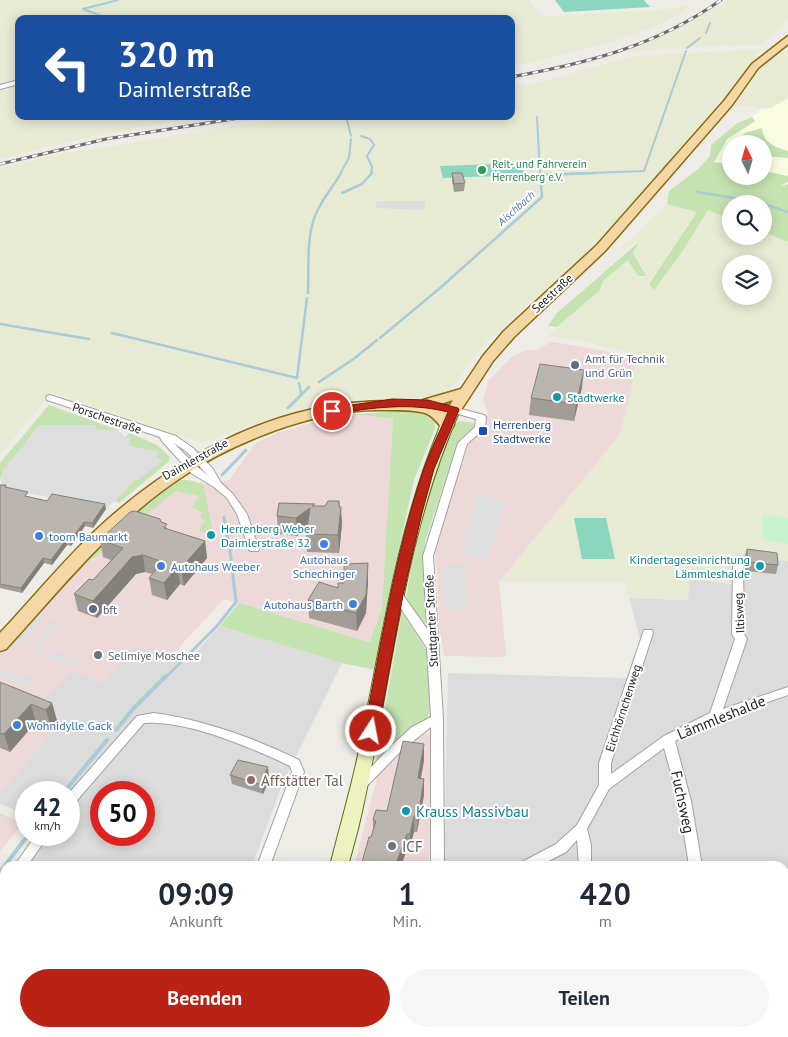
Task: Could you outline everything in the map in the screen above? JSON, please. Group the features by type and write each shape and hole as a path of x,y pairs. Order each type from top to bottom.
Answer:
{"main road":[{"name":"Seestraße","path":"340,861 361,785 397,595 423,488 454,410 488,358 509,334 601,248 728,103 755,66 788,39"},
{"path":"447,425 430,407 465,392"},
{"name":"Daimlerstraße","path":"0,644 98,539 157,487 193,461 284,423 343,408 377,406 430,407 454,410"}],"street":[{"path":"0,87 15,83"},
{"name":"Porschestraße","path":"50,398 164,437 193,461 209,482 217,484 230,496 242,514 254,550"},
{"name":"Stuttgarter Straße","path":"437,861 437,719 428,556 464,443 480,428 481,422 481,417 454,410"},
{"name":"Iltisweg","path":"715,716 741,639 738,634 738,565"},
{"path":"397,595 433,647"},
{"name":"Eichhörnchenweg","path":"605,785 605,763 648,633"},
{"name":"Lämmleshalde","path":"537,861 561,848 581,829 605,785 668,739 715,716 788,691"},
{"path":"80,789 141,720 150,716 188,724 251,744 295,763 298,772 266,861"},
{"name":"Seestraße","path":"361,785 382,762 426,723 437,719"},
{"name":"Fuchsweg","path":"668,739 685,800 695,861"},
{"path":"581,829 585,846 585,861"},
{"path":"24,861 35,846"}],"shaded area":[{"path":"0,0 529,0 539,15 555,16 663,10 692,4 678,15 664,22 610,43 515,66 515,15 15,15 15,82 0,86"},
{"path":"728,0 788,0 788,19 761,45 705,46 625,52 664,35"},
{"path":"777,48 788,51 788,98 771,108 741,106 733,102 752,76"},
{"path":"762,49 655,181 594,246 488,340 451,388 434,398 345,400 291,411 202,443 52,392 0,455 0,169 48,156 274,120 515,120 515,86 637,56"},
{"path":"15,86 15,120 186,120 141,127 0,159 0,90"},
{"path":"788,98 788,237 772,215 772,195 727,195 723,185 772,185 772,135 734,135 755,122 752,117 761,109 771,108"},
{"path":"722,148 722,182 714,163"},
{"path":"377,201 425,201 425,210 375,208"},
{"path":"667,204 697,211 649,283 653,290 682,252 708,210 722,215 722,245 772,245 772,235 788,242 788,561 736,554 732,585 690,578 688,600 629,598 624,582 499,582 620,435 630,397 637,354 578,340 548,336 599,290 602,281 629,260 638,275 633,253 638,242 619,250"},
{"path":"551,342 595,349 636,359 630,397 620,435 499,582 506,657 444,656 439,624 434,550 469,443 480,433 486,423 488,412 483,401 488,381 513,356 525,351 538,349"},
{"path":"337,415 365,415 393,419 382,607 370,642 224,599 170,657 135,645 104,683 72,671 34,710 61,721 0,793 0,654 89,558 140,510 188,480 203,484 229,480 256,443 277,433"},
{"path":"39,425 96,425 95,430 118,430 125,437 131,438 129,446 158,451 156,456 162,461 138,480 134,480 107,508 0,488 4,469"},
{"path":"477,495 506,500 488,559 461,554"},
{"path":"736,553 788,561 788,861 444,861 448,673 627,678 641,643 629,598 687,600 690,578"},
{"path":"444,566 464,566 467,603 463,608 456,610 445,608 442,570"},
{"path":"39,615 46,618 22,644 14,642"},
{"path":"54,621 60,623 39,647 78,661 73,667 33,652 38,647 33,645"},
{"path":"220,626 342,663 282,785 254,861 27,861 38,846 80,846 80,781 15,781 15,810 0,804 0,793 61,721 33,710 72,670 104,683 135,645 186,663"},
{"path":"0,667 33,680 27,687 0,676"},
{"path":"422,733 432,733 431,830 428,861 355,861 378,774"},
{"path":"252,752 287,763 283,770 248,759"},
{"path":"0,813 15,820 15,833 0,851"}],"green space":[{"path":"555,0 644,0 650,7 564,12"},
{"path":"752,117 755,121 733,135 723,135 736,124"},
{"path":"762,128 764,135 743,135"},
{"path":"722,136 722,148 714,162 722,163 722,185 772,185 772,173 788,176 788,182 780,186 788,184 788,242 772,235 772,195 722,195 722,215 708,210 682,252 654,290 649,284 697,212 667,204 669,191 698,169 710,156 711,145"},
{"path":"772,145 788,151 788,158 772,157"},
{"name":"Reit- und Fahrverein Herrenberg e.V.","path":"521,163 525,175 443,178 440,166"},
{"path":"639,242 633,253 646,276 638,276 628,260 603,281 600,290 557,327 548,326 556,314"},
{"path":"49,405 118,430 94,430 95,426 4,469 0,481 0,463"},
{"path":"402,411 434,415 435,429 414,480 383,622 376,670 342,663 220,626 239,603 370,642 382,607 393,419 365,415 344,415"},
{"path":"460,421 474,423 475,426 457,444 425,542 425,629 406,600 414,547 428,492 452,428 455,423"},
{"path":"130,433 157,445 170,457 168,462 119,503 115,501 158,452 129,446 125,437"},
{"path":"178,480 188,480 203,484 214,537 199,530 205,521 200,518 202,512 192,507 199,496 176,491 141,519 135,519 95,558 89,558 135,514"},
{"path":"762,514 788,518 788,544 762,540"},
{"path":"574,518 606,518 615,559 582,559"},
{"path":"402,612 427,651 430,709 428,717 376,760"}],"building":[{"path":"452,173 462,173 465,183 454,184"},
{"path":"540,364 584,370 576,404 531,398"},
{"name":"toom Baumarkt","path":"0,485 28,492 25,496 47,501 52,494 105,504 92,523 84,522 70,541 66,540 51,560 43,558 21,588 0,584"},
{"path":"328,501 339,501 339,507 341,507 338,535 306,534 310,508 296,518 277,516 279,503 325,506"},
{"path":"135,511 160,519 161,522 167,524 164,528 205,541 181,568 177,567 164,583 149,578 163,562 143,555 132,557 93,601 74,594 89,579 93,580 123,548 100,540 130,512"},
{"path":"747,549 777,553 778,565 747,562"},
{"path":"368,563 366,595 356,613 308,600 319,582 338,588 338,583 344,583 344,564"},
{"path":"0,682 52,703 46,710 31,704 4,734 0,733"},
{"path":"403,741 424,744 418,778 424,779 418,816 414,816 410,834 407,834 397,861 362,861 376,821 373,820 376,810 387,811"},
{"path":"238,760 268,767 262,785 230,775"}],"waterway":[{"path":"99,15 83,9 118,0"},
{"path":"706,33 710,23"},
{"path":"687,48 700,38"},
{"name":"Aischbach","path":"564,174 644,171 686,51"},
{"path":"0,85 15,81"},
{"path":"537,117 540,174"},
{"path":"347,120 351,136"},
{"path":"361,136 370,139 374,145 367,156 372,167 371,174"},
{"path":"340,174 349,158 351,139"},
{"path":"308,293 309,244 312,225 320,204 341,173"},
{"path":"342,193 362,184 372,173"},
{"name":"Aischbach","path":"540,175 596,173"},
{"name":"Aischbach","path":"380,338 440,288 542,197 540,175"},
{"path":"697,192 759,202 788,212"},
{"path":"112,333 297,378 307,298"},
{"path":"0,324 89,339"},
{"name":"Aischbach","path":"319,382 355,358 377,340"},
{"path":"299,383 301,393"},
{"name":"Aischbach","path":"288,408 309,387"},
{"name":"Aischbach","path":"222,475 246,450"},
{"name":"Aischbach","path":"224,517 228,540"},
{"name":"Aischbach","path":"165,678 217,626 236,602 230,550"},
{"name":"Aischbach","path":"116,730 133,709 166,676"},
{"name":"Aischbach","path":"73,781 107,740"},
{"name":"Aischbach","path":"8,861 20,846"}],"railway":[{"path":"515,76 594,59 646,41 696,16 721,0"},
{"path":"0,164 106,139 227,120"}],"place":[{"name":"Reit- und Fahrverein Herrenberg e.V.","path":"482,170"},
{"name":"Amt für Technik und Grün","path":"575,365"},
{"name":"Stadtwerke","path":"557,397"},
{"name":"Herrenberg Stadtwerke","path":"483,431"},
{"name":"Herrenberg Weber Daimlerstraße 32","path":"211,535"},
{"name":"toom Baumarkt","path":"39,536"},
{"name":"Autohaus Schechinger","path":"324,544"},
{"name":"Autohaus Weeber","path":"161,566"},
{"name":"Kindertageseinrichtung Lämmleshalde","path":"760,566"},
{"name":"Autohaus Barth","path":"353,604"},
{"name":"bft","path":"93,609"},
{"name":"Selimiye Moschee","path":"98,655"},
{"name":"Wohnidylle Gack","path":"17,725"},
{"name":"Affstätter Tal","path":"251,780"},
{"name":"Krauss Massivbau","path":"406,811"},
{"name":"ICF","path":"392,846"}],"route":[{"path":"332,411 343,408 377,406 384,402 428,403 454,410 429,469 416,513 397,595 371,731"}]}
